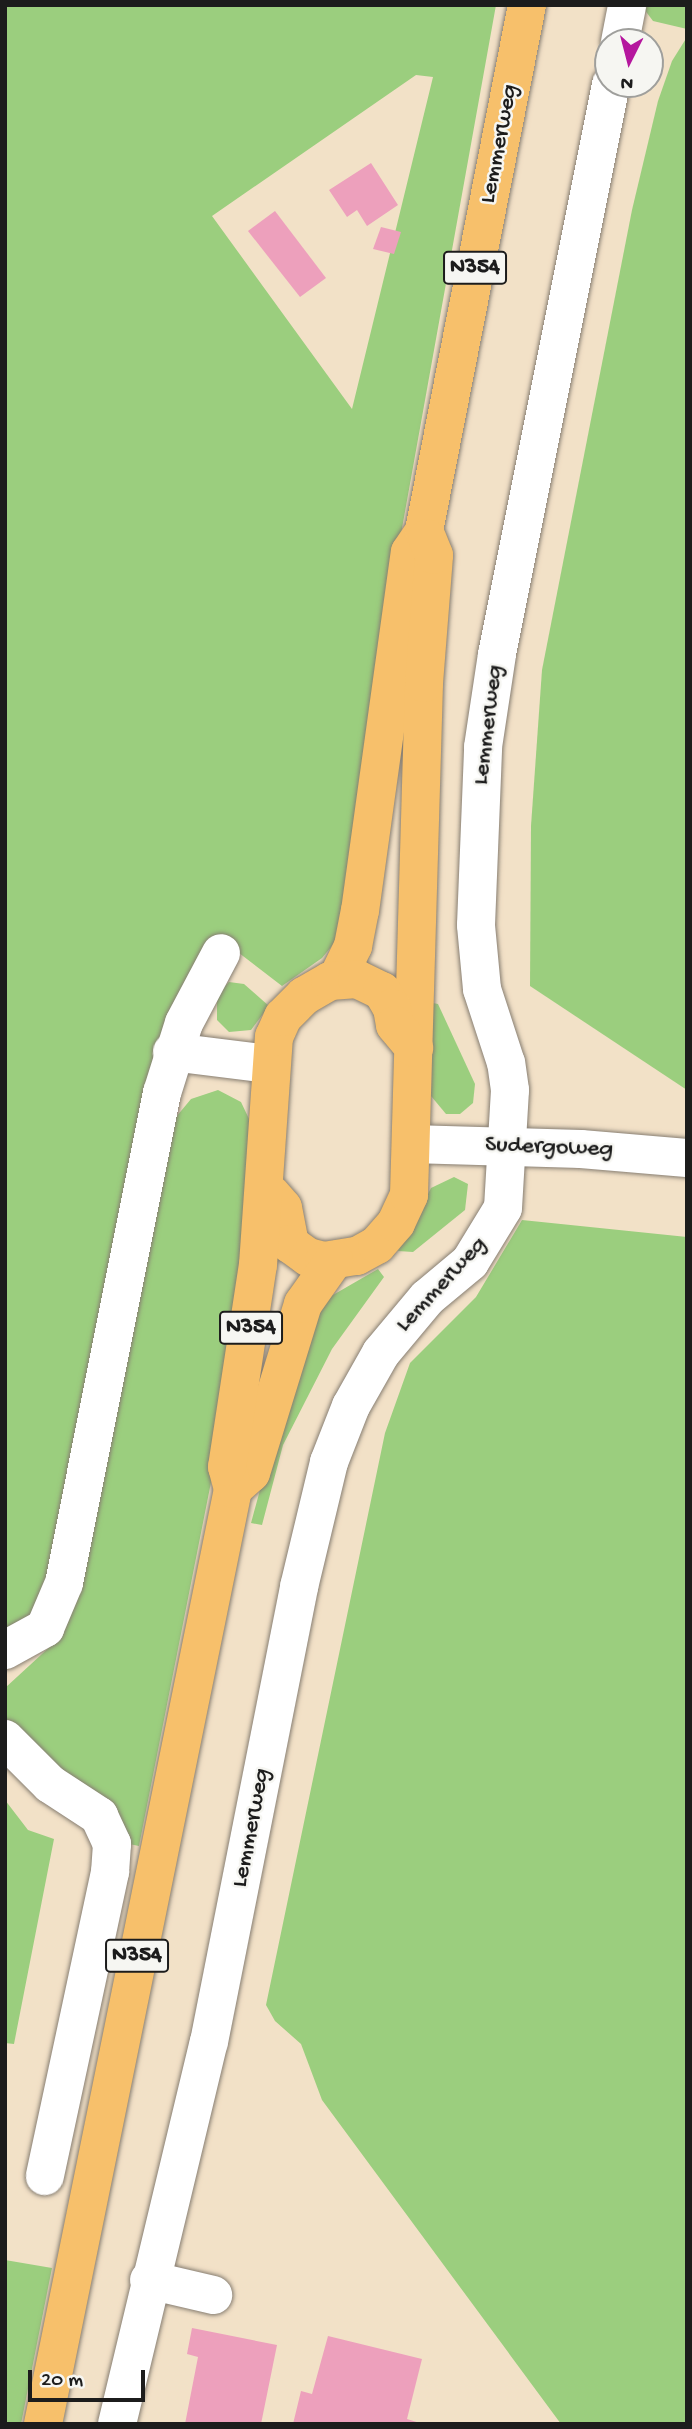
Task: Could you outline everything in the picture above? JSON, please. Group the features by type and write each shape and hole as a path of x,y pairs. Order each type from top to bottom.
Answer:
{"main road":[{"name":"Lemmerweg","path":"337,979 353,946 360,911 410,552 424,531 527,5"},
{"name":"Lemmerweg","path":"414,1048 424,683 434,555 424,531"},
{"path":"337,979 357,979 382,991 393,1008 395,1025 414,1048"},
{"name":"N354","path":"43,2424 233,1489 227,1467 248,1348 264,1187 269,1064 283,1017 299,999 337,979"},
{"name":"N354","path":"264,1187 283,1208 290,1244 307,1257 334,1260 364,1253 393,1229 409,1195 414,1048"},
{"name":"N354","path":"233,1489 251,1473 303,1304 334,1260"}],"street":[{"path":"623,28 627,5"},
{"name":"Lemmerweg","path":"117,2424 149,2280 209,2042 299,1587 329,1462 351,1406 381,1353 427,1298 470,1262 493,1230 504,1200 509,1147 509,1077 482,989 476,925 483,747 497,654 608,98"},
{"path":"5,1650 45,1628 64,1583 172,1052 197,993 221,953"},
{"path":"172,1052 269,1064"},
{"name":"Sudergoweg","path":"411,1144 687,1158"},
{"path":"5,1739 50,1784 99,1816 112,1844 110,1872 45,2151"},
{"path":"149,2280 214,2295"}],"green space":[{"path":"5,5 496,5 399,545 341,935 322,958 282,986 217,936 51,1581 35,1612 5,1631","holes":["416,75 433,77 352,409 212,216"]},
{"path":"641,5 687,5 687,29 653,21"},
{"path":"687,37 687,1090 530,986 531,826 542,670 632,210 658,101 659,98 664,98 664,84 672,61"},
{"path":"229,982 244,984 269,1006 251,1030 229,1032 217,1020 217,994"},
{"path":"433,1003 438,1004 475,1084 473,1103 460,1114 446,1114 431,1096"},
{"path":"218,1090 241,1102 250,1121 236,1356 139,1846 124,1843 11,1729 5,1714 5,1688 55,1642 176,1117 191,1099"},
{"path":"454,1177 468,1184 465,1210 413,1252 398,1251 431,1188"},
{"path":"522,1220 687,1237 687,2424 561,2424 322,2100 301,2044 275,2021 266,2005 385,1433 410,1363 476,1297"},
{"path":"378,1269 384,1277 332,1349 283,1445 262,1525 251,1523 295,1361 326,1299"},
{"path":"5,1800 28,1830 54,1839 14,2044 5,2043"},
{"path":"5,2260 52,2268 21,2424 5,2424"}],"building":[{"path":"371,163 398,205 367,226 357,210 347,217 329,190"},
{"path":"275,211 326,278 300,297 248,231"},
{"path":"381,227 401,232 394,254 373,249"},
{"path":"192,2328 277,2345 261,2424 185,2424 198,2357 187,2354"},
{"path":"328,2336 422,2359 407,2419 423,2424 293,2424 301,2391 312,2394"}]}
